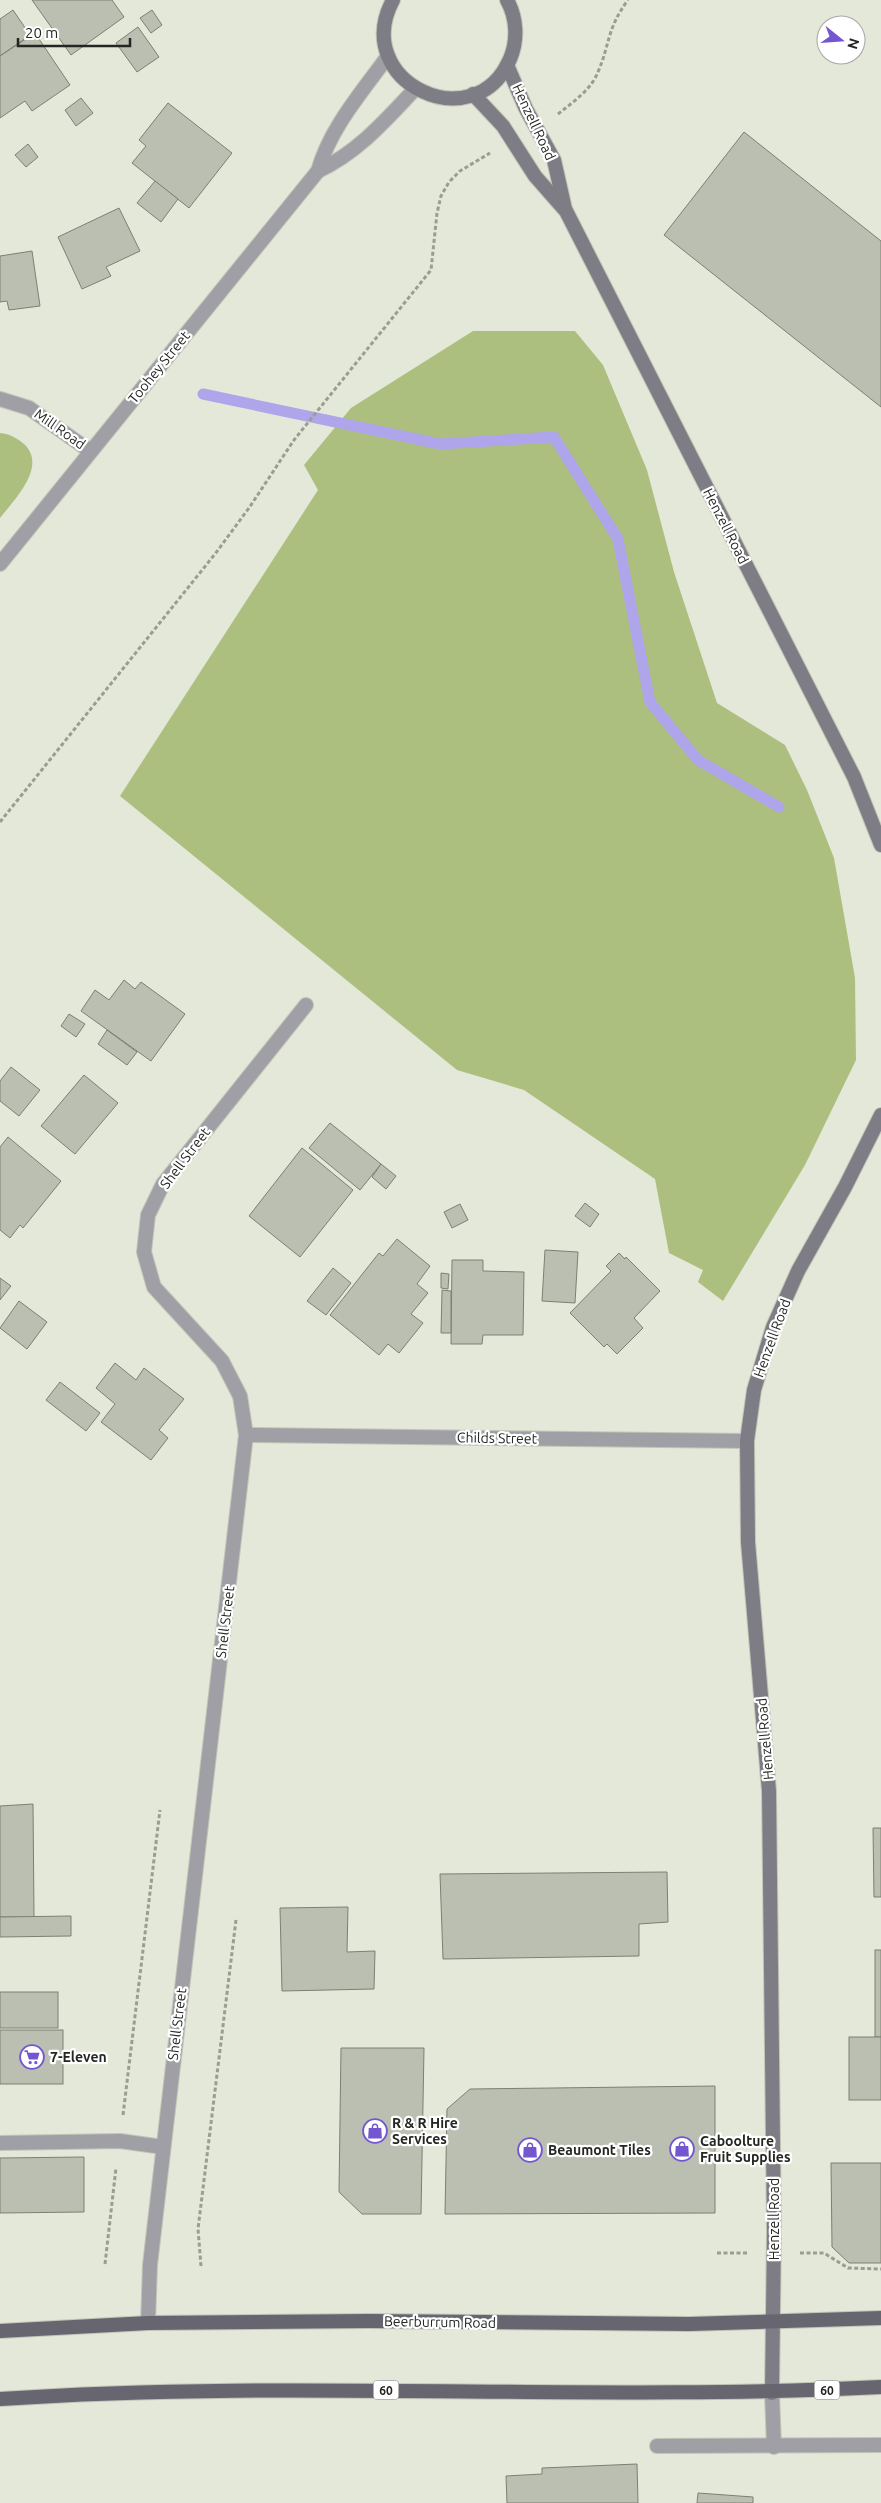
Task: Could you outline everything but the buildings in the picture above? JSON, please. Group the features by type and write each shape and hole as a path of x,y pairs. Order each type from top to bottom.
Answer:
{"main road":[{"path":"388,3 384,32 388,56 398,74 415,89 424,94 444,98 474,94 493,82 507,64 515,42 515,30 514,18 507,0"},
{"name":"Henzell Road","path":"507,64 526,109 554,160 565,209 854,777 881,845"},
{"name":"Henzell Road","path":"474,94 503,126 535,176 565,209"},
{"name":"Henzell Road","path":"772,2393 774,2231 769,1791 748,1542 747,1441 754,1390 773,1327 798,1271 845,1187 881,1115"},
{"name":"Beerburrum Road","path":"0,2332 148,2323 378,2321 689,2324 881,2318"},
{"name":"60","path":"0,2399 148,2392 370,2390 772,2393 881,2387"}],"street":[{"name":"Toohey Street","path":"0,564 318,171 324,151 350,109 388,56"},
{"name":"Toohey Street","path":"318,171 338,162 374,134 415,89"},
{"name":"Mill Road","path":"0,399 29,408 90,451"},
{"name":"Shell Street","path":"148,2323 148,2284 163,2147 246,1435 240,1396 222,1361 154,1287 144,1252 148,1215 163,1184 306,1005"},
{"name":"Childs Street","path":"246,1435 747,1441"},
{"path":"0,2143 120,2141 163,2147"},
{"path":"772,2393 774,2447"},
{"path":"656,2446 774,2447 881,2445"}],"path":[{"path":"552,118 584,93 598,73 615,18 628,0"},
{"path":"0,822 215,554 249,508 294,440 431,270 436,213 441,196 449,182 460,171 498,149"},
{"path":"105,2264 160,1810"},
{"path":"200,2266 198,2229 236,1920"}],"green space":[{"path":"473,331 575,331 603,365 647,470 674,572 717,703 785,745 807,790 834,858 855,978 856,1060 805,1165 723,1301 698,1282 703,1270 669,1253 655,1179 524,1090 457,1070 120,796 318,490 304,465 351,408"},
{"path":"0,433 7,434 24,444 30,453 32,462 31,472 26,483 0,518"}],"waterway":[{"path":"203,394 440,444 554,437 618,539 650,702 698,760 779,807"}],"place":[{"name":"7-Eleven","path":"32,2057"},
{"name":"R & R Hire Services","path":"375,2131"},
{"name":"Caboolture Fruit Supplies","path":"682,2149"},
{"name":"Beaumont Tiles","path":"530,2150"}]}
